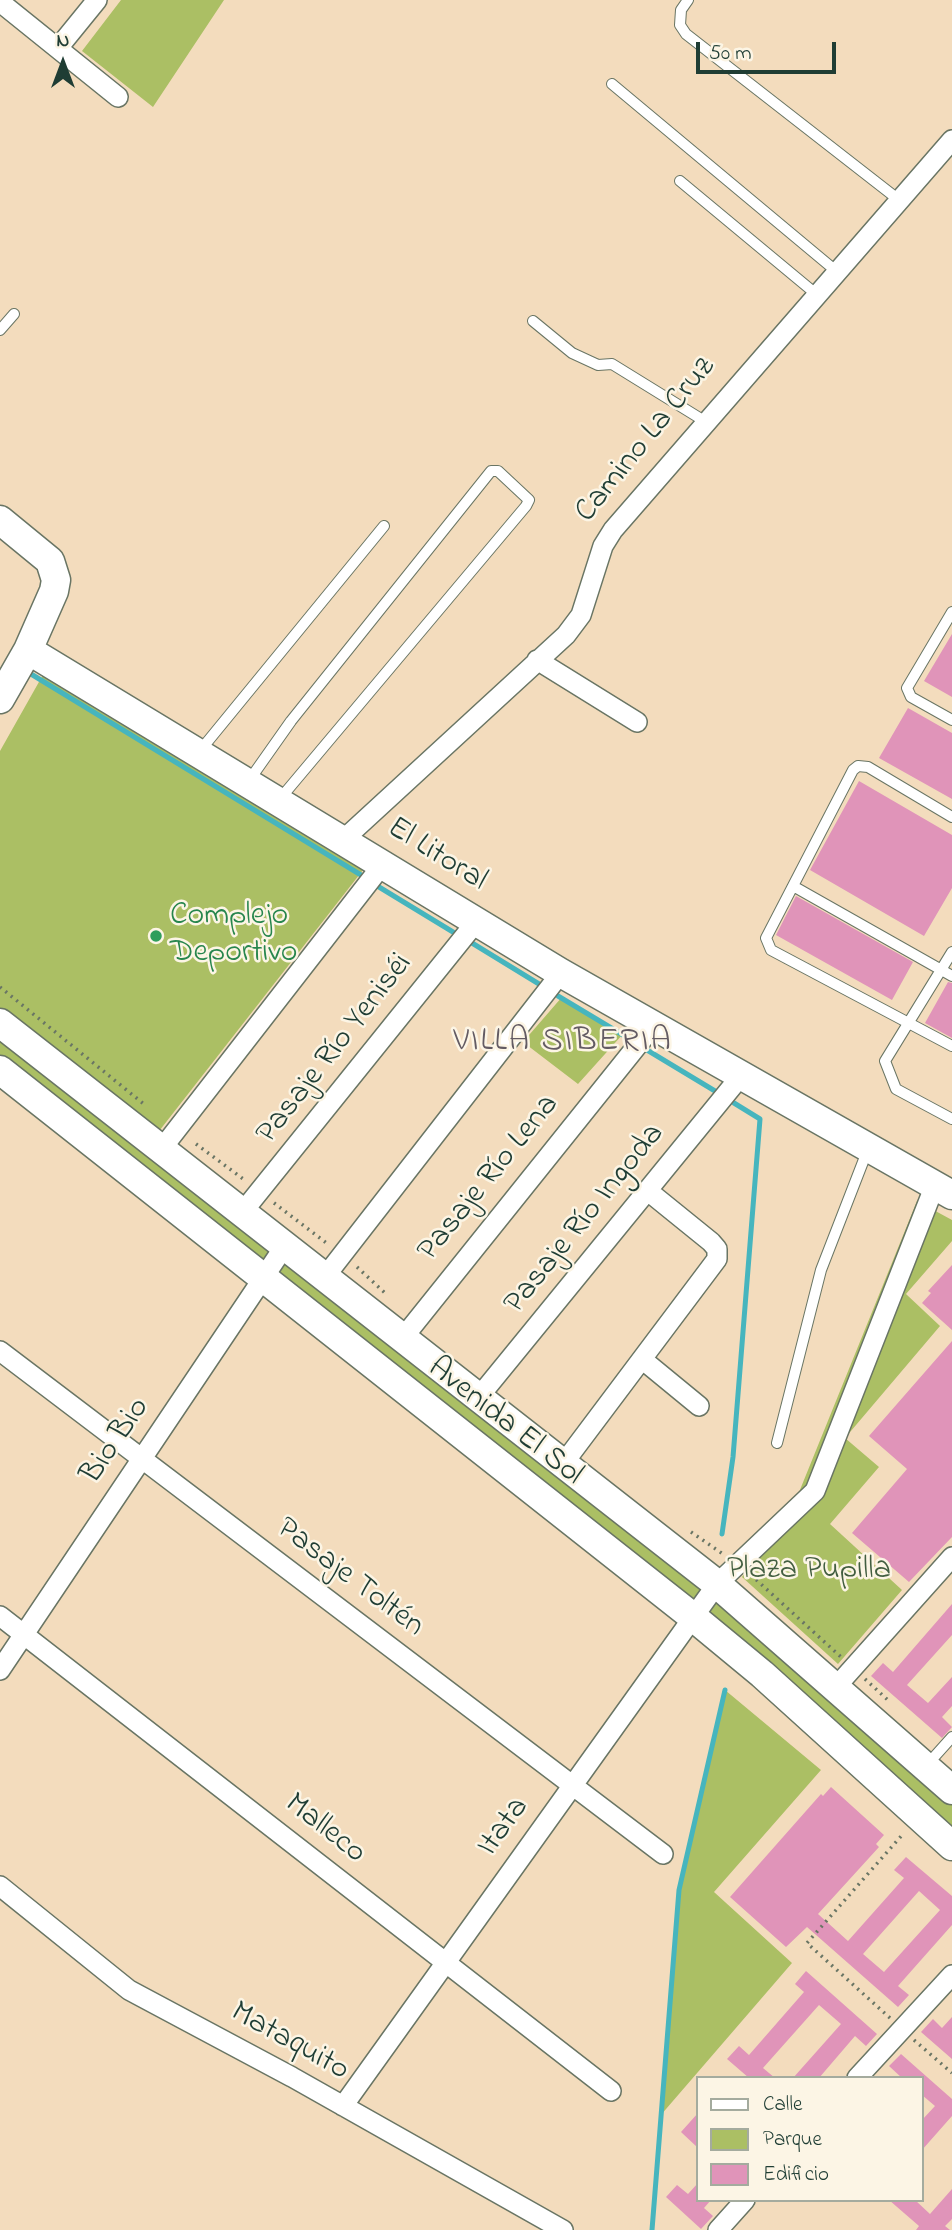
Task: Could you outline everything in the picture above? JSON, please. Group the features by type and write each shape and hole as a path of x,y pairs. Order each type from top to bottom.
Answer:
{"main road":[{"path":"0,520 50,561 56,580 54,591 28,650 3,688"},
{"name":"El Litoral","path":"28,650 561,973 740,1077 944,1190"},
{"name":"Avenida El Sol","path":"0,1023 160,1151 717,1584 952,1790"},
{"name":"Avenida El Sol","path":"0,1070 693,1616 762,1674 952,1846"}],"street":[{"path":"58,48 97,0"},
{"path":"0,2 118,97"},
{"name":"Camino La Cruz","path":"343,840 566,635 581,615 607,538 952,140"},
{"path":"537,660 637,722"},
{"path":"160,1151 383,864"},
{"name":"Pasaje Río Yeniséi","path":"241,1214 476,922"},
{"path":"324,1278 561,973"},
{"name":"Pasaje Río Lena","path":"402,1339 653,1026"},
{"name":"Pasaje Río Ingoda","path":"478,1398 740,1077"},
{"name":"Itata","path":"343,2106 717,1584 815,1491 944,1190"},
{"path":"563,1464 717,1259 717,1249 711,1242 648,1191"},
{"name":"Bio Bio","path":"0,1670 284,1247"},
{"name":"Pasaje Toltén","path":"0,1351 663,1854"},
{"path":"643,1360 699,1406"},
{"path":"835,1688 952,1558"},
{"name":"Malleco","path":"0,1616 611,2091"},
{"name":"Mataquito","path":"0,1886 129,1990 563,2230"},
{"path":"859,2076 952,1975"},
{"path":"718,2230 743,2202"}],"lane":[{"path":"688,0 681,10 680,24 686,34 899,200"},
{"path":"612,84 836,271"},
{"path":"680,181 816,294"},
{"path":"0,330 14,314"},
{"path":"533,321 572,353 598,365 612,364 706,422"},
{"path":"247,782 291,721 491,471 498,471 528,500 526,506 278,801"},
{"path":"198,753 384,526"},
{"path":"952,612 907,688 911,697 952,720"},
{"path":"952,817 867,767 859,766 853,770 766,937 771,950 952,1046"},
{"path":"793,886 952,976"},
{"path":"952,952 885,1061 890,1079 905,1096 952,1119"},
{"path":"777,1443 821,1270 869,1149"},
{"path":"926,1766 952,1737"}],"path":[{"path":"919,1817 807,1943 952,2073"}],"green space":[{"path":"121,0 224,0 153,107 82,51"},
{"name":"Complejo Deportivo","path":"44,673 370,861 156,1135 0,1011 0,751"},
{"path":"562,997 623,1034 578,1084 523,1042"},
{"path":"0,1035 401,1340 952,1793 952,1833 0,1063"},
{"name":"Plaza Pupilla","path":"917,1201 952,1220 952,1241 906,1294 940,1326 845,1438 879,1467 830,1524 902,1590 838,1664 742,1577 791,1512"},
{"path":"725,1690 821,1770 714,1892 792,1963 660,2116 679,1890"}],"building":[{"path":"952,634 952,697 924,681"},
{"path":"908,708 952,733 952,799 879,758"},
{"path":"859,781 952,835 952,888 924,936 810,870"},
{"path":"796,896 913,962 892,1000 776,935"},
{"path":"948,982 952,983 952,1038 925,1023"},
{"path":"952,1265 952,1330 922,1303 931,1293 928,1291"},
{"path":"952,1341 952,1537 909,1582 852,1533 907,1469 869,1436"},
{"path":"952,1604 952,1635 907,1685 928,1703 952,1677 952,1706 942,1717 952,1727 942,1738 871,1676 883,1663 893,1672"},
{"path":"831,1787 884,1835 876,1844 879,1847 818,1914 848,1941 904,1878 894,1870 906,1857 952,1896 952,1925 898,1986 909,1995 898,2007 807,1927 786,1947 730,1897 821,1794 823,1796","holes":["919,1891 940,1910 884,1972 863,1954"]},
{"path":"806,1971 877,2034 866,2046 855,2036 821,2076 795,2076 841,2024 819,2005 763,2068 773,2076 747,2076 727,2059 739,2046 749,2055 804,1992 795,1984"},
{"path":"952,2017 952,2059 921,2032 933,2019 942,2028"},
{"path":"901,2054 952,2099 952,2116 924,2148 924,2118 935,2106 924,2097 924,2076 900,2076 889,2066"},
{"path":"696,2115 696,2146 681,2132"},
{"path":"677,2185 688,2194 696,2185 696,2202 709,2202 704,2208 713,2216 701,2229 666,2197"},
{"path":"952,2189 952,2219 945,2226 950,2230 916,2230 919,2226 891,2202 917,2202 930,2214"}],"waterway":[{"path":"31,674 361,875"},
{"path":"379,887 453,932"},
{"path":"472,943 539,984"},
{"path":"558,996 628,1038"},
{"path":"647,1050 715,1091"},
{"path":"722,1534 733,1457 760,1119 734,1103"},
{"path":"652,2230 679,1890 725,1690"}],"place":[{"name":"Complejo Deportivo","path":"156,936"}],"district":[{"name":"VILLA SIBERIA","path":"563,1044"}]}
